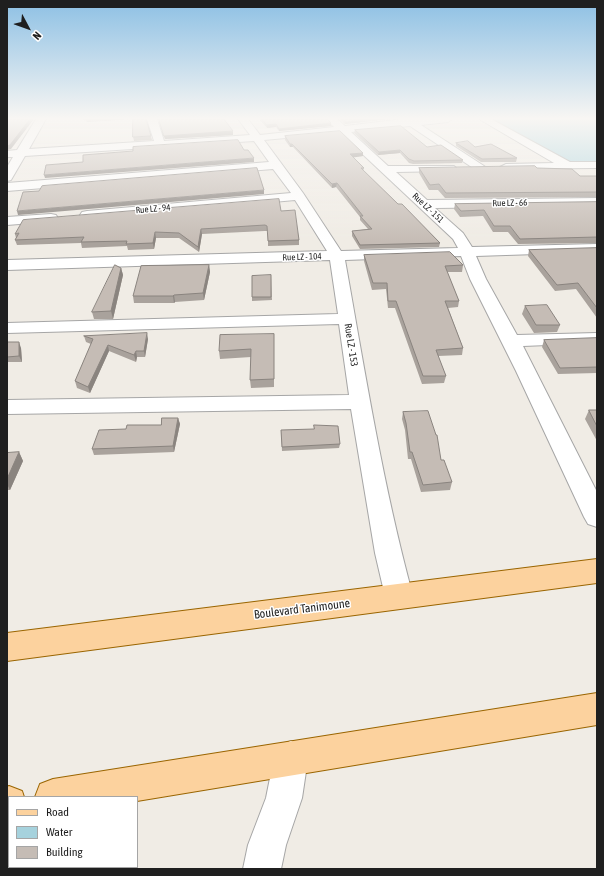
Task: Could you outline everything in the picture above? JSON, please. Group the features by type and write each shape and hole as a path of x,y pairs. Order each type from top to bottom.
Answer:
{"main road":[{"name":"Boulevard Tanimoune","path":"7,647 597,571"},
{"path":"59,796 597,709"}],"street":[{"path":"7,177 18,160"},
{"name":"Rue LZ - 153","path":"273,160 300,196 337,256 360,402 388,553 399,596"},
{"name":"Rue LZ - 151","path":"377,160 458,236 468,251 476,277 512,341 597,517"},
{"path":"468,160 480,168"},
{"path":"558,160 569,166"},
{"path":"7,187 277,165"},
{"path":"387,169 597,166"},
{"name":"Rue LZ - 94","path":"78,215 300,196"},
{"name":"Rue LZ - 66","path":"424,204 597,202"},
{"path":"7,222 62,217"},
{"name":"Rue LZ - 104","path":"7,265 597,248"},
{"path":"7,328 347,319"},
{"path":"512,341 597,338"},
{"path":"7,407 360,402"},
{"path":"262,869 267,845 284,798 291,758"}],"water":[{"path":"565,160 597,160 597,161 569,162"}],"building":[{"path":"83,160 231,160 44,175 46,165 83,162"},
{"path":"308,160 356,160 364,168 361,168 398,204 402,204 440,243 360,245 352,231 372,229 360,216 363,216 337,183 332,184"},
{"path":"411,160 463,160 414,161"},
{"path":"535,166 537,168 572,169 580,176 597,176 597,192 446,193 439,184 430,185 419,168"},
{"path":"257,168 264,190 17,211 23,192 39,191 42,186"},
{"path":"279,199 281,211 295,210 299,240 268,241 267,226 265,225 201,229 198,247 179,233 155,232 153,243 126,244 127,241 81,242 84,237 15,240 19,233 15,234 23,220"},
{"path":"597,202 597,237 520,239 510,226 494,226 484,210 461,211 455,204"},
{"path":"597,248 597,308 578,283 557,285 529,250"},
{"path":"450,252 463,265 445,266 459,301 445,301 463,348 436,350 446,376 423,376 396,301 388,301 387,283 373,283 364,255"},
{"path":"115,265 121,268 111,311 92,312"},
{"path":"209,265 203,293 173,296 133,296 141,266"},
{"path":"271,275 271,297 252,297 252,276"},
{"path":"547,305 560,325 536,325 525,306"},
{"path":"147,333 144,351 136,351 134,355 108,345 88,387 75,381 93,339 84,336"},
{"path":"274,334 274,379 250,380 251,349 219,351 220,335"},
{"path":"597,338 597,367 560,368 544,340"},
{"path":"7,342 19,342 19,356 7,357"},
{"path":"589,410 597,410 597,426"},
{"path":"428,411 437,435 441,460 444,460 452,482 423,485 412,452 410,452 403,412"},
{"path":"162,418 178,418 173,446 92,449 99,430 126,429 127,425 161,425"},
{"path":"314,425 338,426 340,444 282,447 281,430 314,429"},
{"path":"19,452 7,479 7,453"}]}
